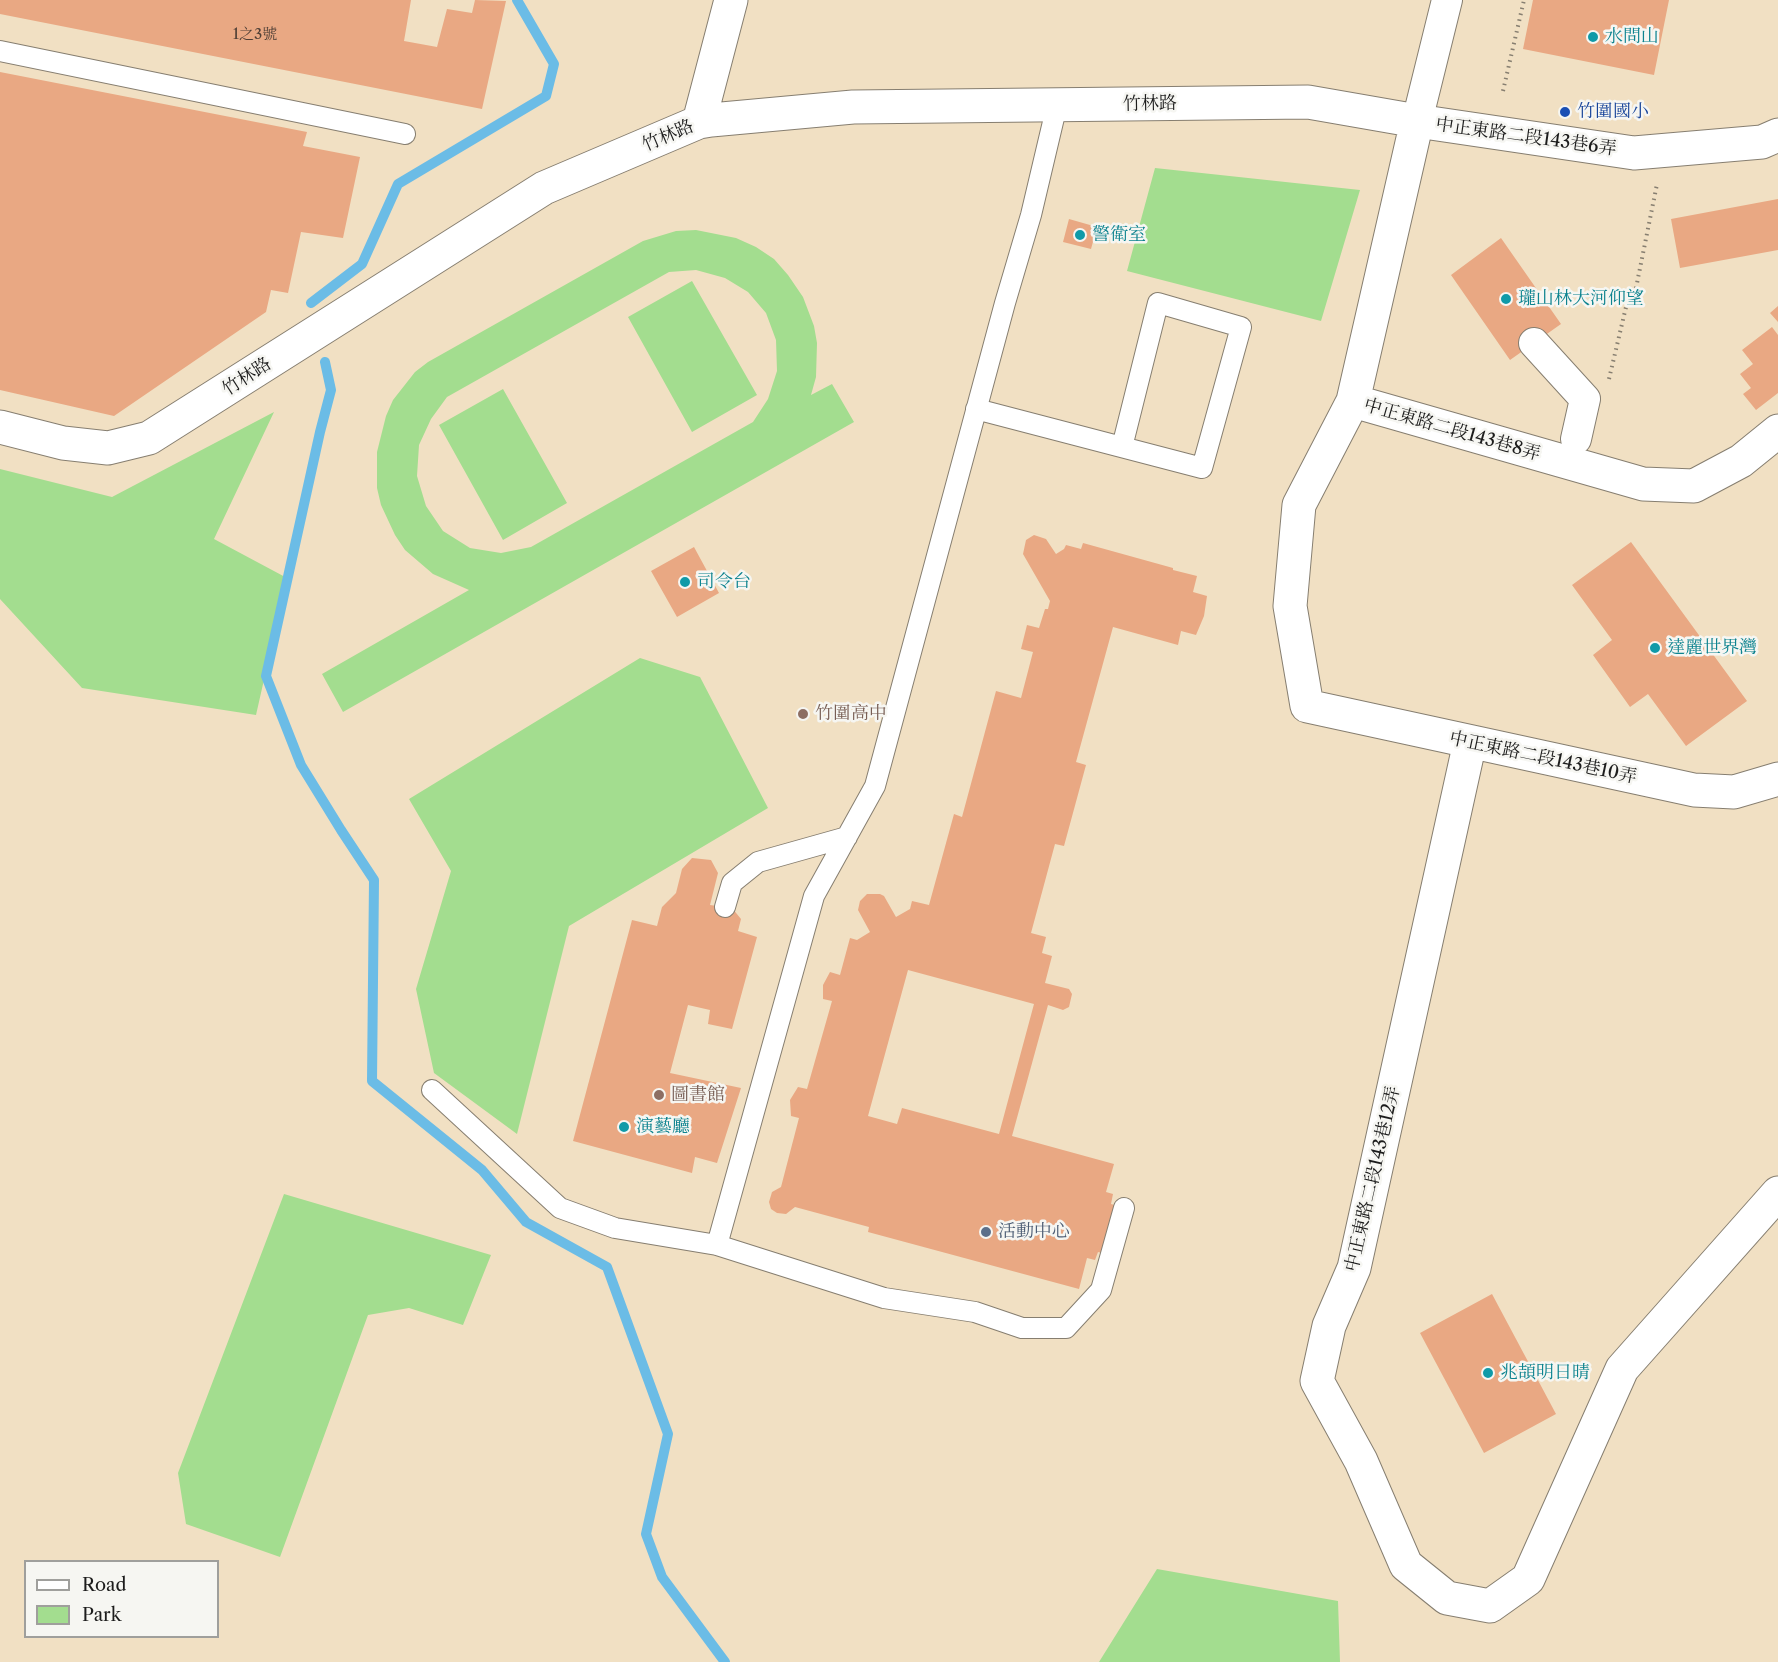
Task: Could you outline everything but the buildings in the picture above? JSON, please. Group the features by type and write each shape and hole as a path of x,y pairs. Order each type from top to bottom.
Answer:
{"street":[{"path":"699,122 731,0"},
{"path":"1417,121 1447,0"},
{"name":"竹林路","path":"0,427 63,443 108,448 148,438 544,188 699,122 853,106 1308,102 1417,121"},
{"name":"中正東路二段143巷6弄","path":"1353,401 1417,121 1634,153 1761,142 1778,135"},
{"path":"1534,343 1585,399 1576,439"},
{"name":"中正東路二段143巷8弄","path":"1307,706 1290,606 1299,505 1353,401 1644,484 1694,486 1741,461 1778,431"},
{"name":"中正東路二段143巷10弄","path":"1307,706 1694,790 1734,792 1778,779"},
{"name":"中正東路二段143巷12弄","path":"1470,742 1354,1268 1329,1326 1317,1380 1361,1461 1406,1565 1447,1598 1490,1606 1528,1579 1622,1369 1778,1193"}],"lane":[{"path":"0,51 405,134"},
{"path":"717,1245 814,896 874,786 1005,303 1032,215 1057,105"},
{"path":"976,409 1202,468 1241,327 1158,303 1122,447"},
{"path":"725,907 732,883 758,862 847,837"},
{"path":"432,1090 560,1208 615,1228 717,1245 884,1298 975,1312 1022,1328 1066,1328 1101,1290 1124,1208"}],"path":[{"path":"1503,91 1524,0"},
{"path":"1607,387 1626,307 1634,298 1657,184"}],"green space":[{"path":"1155,168 1360,190 1321,321 1127,271"},
{"path":"696,230 736,238 774,259 803,297 814,326 817,343 816,377 811,395 832,384 854,422 343,712 322,674 469,590 433,574 405,550 381,505 377,488 377,452 386,416 393,400 415,372 428,362 643,241 676,231","holes":["696,270 725,278 748,292 766,313 776,340 777,371 768,399 753,422 531,547 501,553 470,548 443,531 426,506 417,476 419,445 431,419 447,397 669,272"]},
{"path":"692,281 757,395 692,432 628,317"},
{"path":"503,389 567,503 503,540 439,425"},
{"path":"274,412 214,539 287,578 256,715 82,688 0,599 0,469 112,497"},
{"path":"640,658 700,677 768,808 569,926 517,1134 434,1073 416,989 451,871 409,799"},
{"path":"284,1194 491,1255 463,1325 409,1308 368,1315 280,1557 186,1524 178,1473"},
{"path":"1157,1569 1338,1601 1340,1662 1099,1662"}],"waterway":[{"path":"311,303 362,264 398,184 546,96 554,64 517,0"},
{"path":"325,362 331,390 266,676 301,765 374,880 372,1081 482,1170 526,1222 607,1267 668,1434 646,1534 662,1577 725,1662"}],"place":[{"name":"水問山","path":"1593,37"},
{"name":"竹圍國小","path":"1565,112"},
{"name":"警衛室","path":"1080,235"},
{"name":"瓏山林大河仰望","path":"1506,299"},
{"name":"司令台","path":"685,582"},
{"name":"達麗世界灣","path":"1655,648"},
{"name":"竹圍高中","path":"803,714"},
{"name":"圖書館","path":"659,1095"},
{"name":"演藝廳","path":"624,1127"},
{"name":"活動中心","path":"986,1232"},
{"name":"兆頡明日晴","path":"1488,1373"}]}
